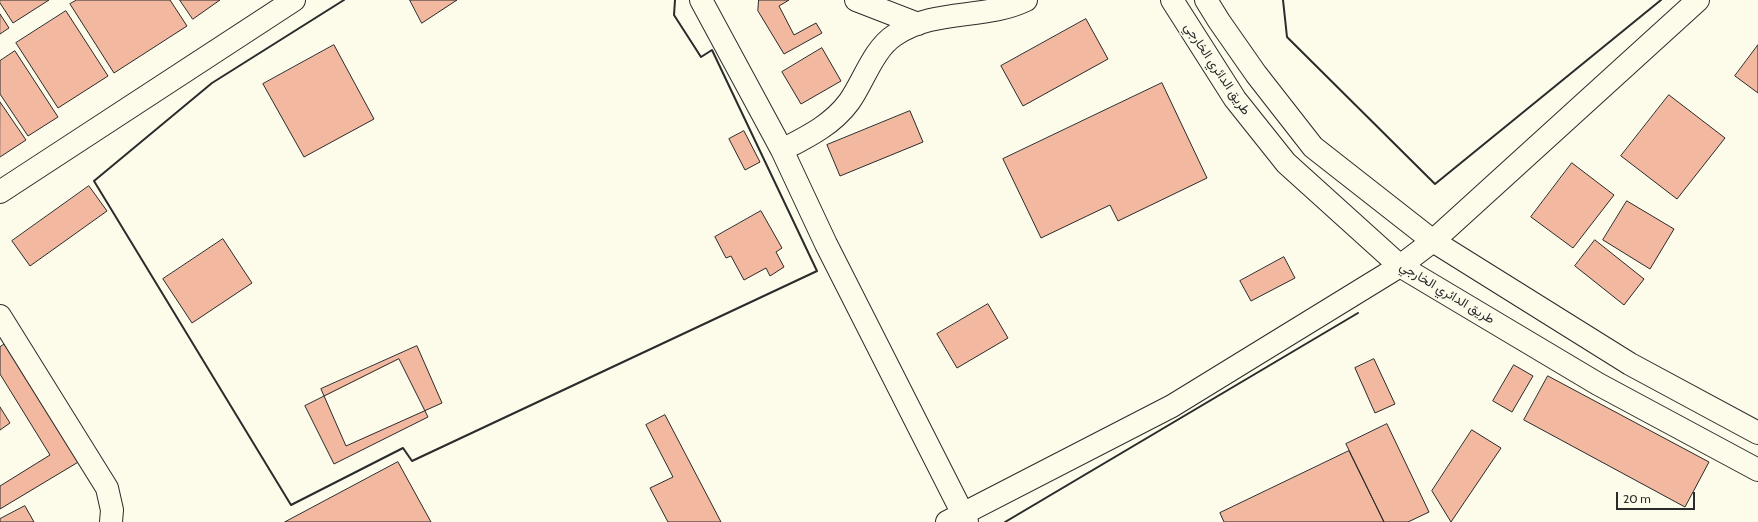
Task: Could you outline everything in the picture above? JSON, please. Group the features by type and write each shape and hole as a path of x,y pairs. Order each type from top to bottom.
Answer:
{"street":[{"path":"0,192 294,0"},
{"path":"856,0 918,24"},
{"path":"782,150 831,122 849,102 880,50 894,35 918,24 942,16 984,12 1026,0"},
{"name":"طريق الدائري الخارجي","path":"1172,0 1235,99 1286,163 1400,266 1598,384 1758,470"},
{"path":"1206,0 1256,74 1313,147 1433,241 1630,364 1758,433"},
{"path":"703,1 782,150 959,519 1172,406 1400,266 1433,241 1698,0"},
{"path":"0,316 107,488 112,510 111,522"}],"building":[{"path":"0,0 49,0 13,23 0,3"},
{"path":"77,0 170,0 187,26 114,73 70,4"},
{"path":"180,0 220,0 193,19"},
{"path":"410,0 457,0 422,23"},
{"path":"759,0 789,0 779,6 794,35 816,23 822,33 784,54 758,11"},
{"path":"66,11 108,76 58,108 16,43"},
{"path":"0,14 9,28 0,34"},
{"path":"1086,19 1108,59 1023,106 1001,66"},
{"path":"334,45 374,119 304,157 263,84"},
{"path":"1758,45 1758,93 1735,76"},
{"path":"822,48 841,81 801,104 782,72"},
{"path":"15,51 58,117 28,136 0,94 0,61"},
{"path":"1162,83 1207,178 1118,221 1110,205 1041,238 1003,159"},
{"path":"1669,95 1725,138 1677,199 1621,156"},
{"path":"0,102 26,140 0,157"},
{"path":"910,111 923,142 840,176 827,145"},
{"path":"744,131 760,162 745,170 729,139"},
{"path":"1572,163 1614,195 1573,248 1531,217"},
{"path":"89,186 107,211 30,266 12,241"},
{"path":"1627,201 1674,229 1650,269 1603,240"},
{"path":"761,211 782,248 776,252 784,267 770,276 766,268 744,280 731,256 726,258 715,237"},
{"path":"223,239 252,283 192,323 163,279"},
{"path":"1595,240 1644,279 1624,305 1575,266"},
{"path":"1284,257 1295,278 1251,301 1240,281"},
{"path":"988,304 1008,338 957,368 937,334"},
{"path":"7,343 80,461 0,509 0,486 50,455 0,374 0,347"},
{"path":"417,346 442,403 346,446 321,389"},
{"path":"399,359 428,417 334,464 305,406"},
{"path":"1374,359 1395,404 1375,413 1355,368"},
{"path":"1514,365 1533,376 1512,412 1493,401"},
{"path":"1548,376 1709,462 1685,507 1524,420"},
{"path":"0,407 10,423 0,430"},
{"path":"665,415 721,522 668,522 650,488 673,477 646,425"},
{"path":"1387,424 1429,512 1408,522 1384,522 1346,444"},
{"path":"1472,430 1501,448 1451,522 1432,491"},
{"path":"1349,451 1384,522 1224,522 1220,513"},
{"path":"398,462 431,522 285,522"},
{"path":"25,506 34,522 0,522 0,519"}],"wall":[{"path":"344,0 212,83 94,181 291,505 403,448 412,461 817,271 712,50 701,57 674,15 675,0"},
{"path":"1283,0 1287,37 1435,184 1661,0"},
{"path":"1005,522 1358,313"}]}
